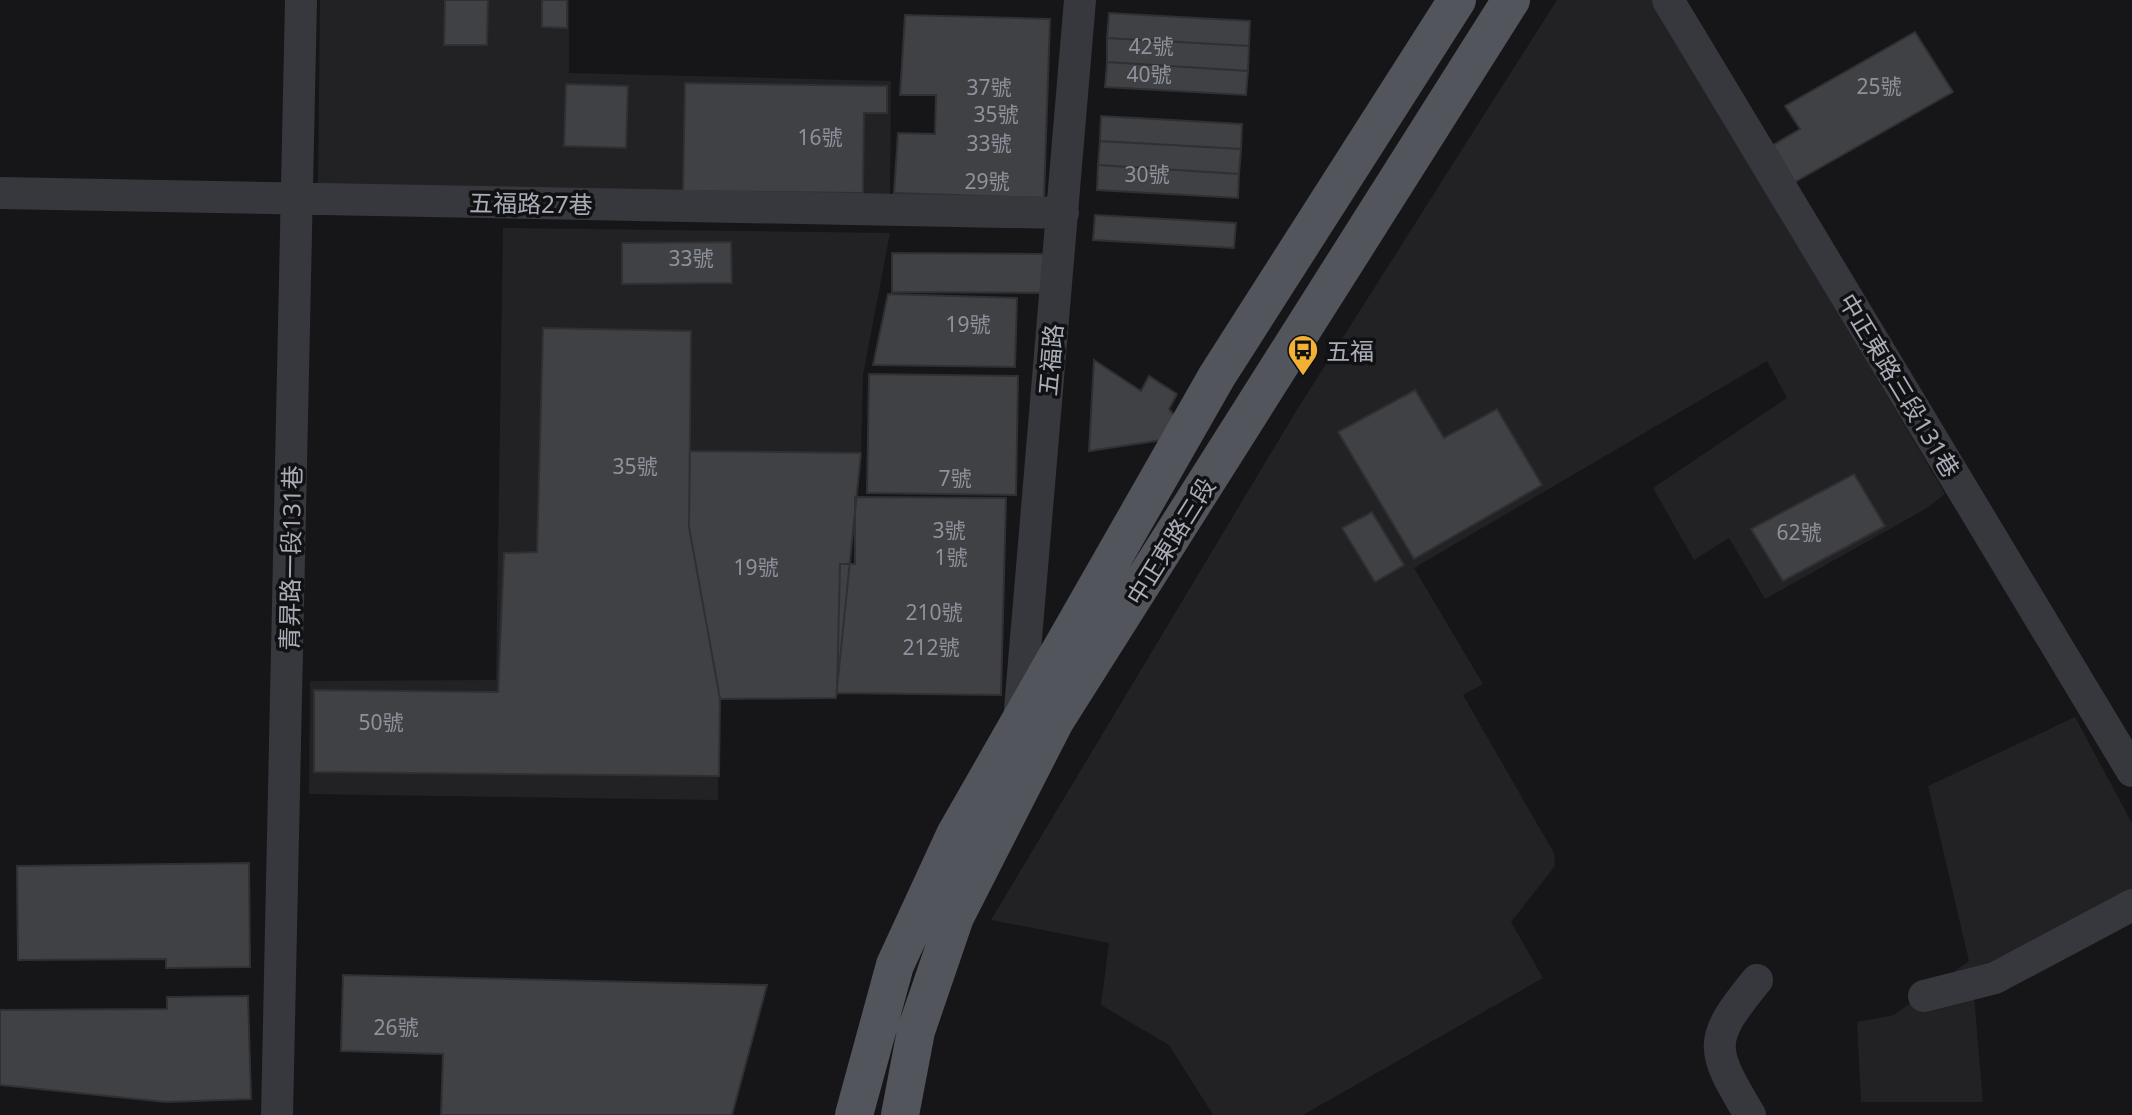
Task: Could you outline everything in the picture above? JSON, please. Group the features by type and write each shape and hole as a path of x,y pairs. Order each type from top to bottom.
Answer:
{"main road":[{"name":"中正東路三段","path":"854,1115 895,965 955,835 1217,376 1457,0"},
{"name":"中正東路三段","path":"900,1115 916,1031 955,917 1055,722 1511,0"}],"street":[{"name":"青昇路一段131巷","path":"277,1115 301,0"},
{"name":"五福路","path":"1019,721 1080,0"},
{"name":"中正東路三段131巷","path":"1668,0 2132,771"},
{"name":"五福路27巷","path":"0,193 1063,214"},
{"path":"1924,996 1995,978 2132,905"},
{"path":"1750,1115 1728,1078 1718,1046 1727,1016 1757,980"}],"shaded area":[{"path":"320,0 569,0 569,73 891,81 890,199 318,187"},
{"path":"1557,0 1653,0 1945,494 1927,508 1765,599 1729,538 1694,560 1653,488 1787,398 1767,361 1414,568 1483,684 1463,695 1554,853 1555,866 1511,922 1543,978 1303,1115 1213,1115 1169,1045 1101,1005 1109,943 991,920 1298,408"},
{"path":"503,228 890,233 863,375 861,453 836,698 720,699 718,800 309,794 310,681 496,680"},
{"path":"2075,717 2132,823 2132,912 1974,997 1983,1102 1861,1102 1857,1022 1894,1015 1969,961 1928,786"}],"building":[{"path":"445,0 488,0 487,45 444,45"},
{"path":"542,0 567,0 567,28 542,27"},
{"path":"1109,13 1250,21 1249,46 1107,38"},
{"path":"905,15 1050,19 1044,198 894,193 898,133 935,134 936,95 900,95"},
{"path":"1915,32 1953,92 1795,182 1773,145 1800,129 1785,106"},
{"path":"1107,38 1249,46 1248,71 1107,62"},
{"path":"1107,62 1248,71 1246,95 1105,87"},
{"path":"685,83 887,86 887,113 864,113 863,193 683,191"},
{"path":"566,84 628,86 626,148 564,146"},
{"path":"1101,116 1242,124 1241,149 1100,141"},
{"path":"1100,141 1241,149 1239,174 1098,165"},
{"path":"1098,165 1239,174 1238,198 1097,190"},
{"path":"1095,215 1236,223 1234,248 1093,240"},
{"path":"731,242 732,283 622,284 622,243"},
{"path":"892,253 1046,254 1046,293 892,292"},
{"path":"888,294 1017,298 1015,367 873,365"},
{"path":"543,328 691,331 689,527 720,699 719,776 314,772 314,690 498,692 504,553 537,552"},
{"path":"1094,360 1141,391 1149,376 1177,394 1169,409 1176,417 1162,440 1089,451"},
{"path":"869,374 1018,376 1016,495 867,493"},
{"path":"1415,390 1444,438 1497,409 1542,485 1414,559 1338,432"},
{"path":"690,451 861,453 836,698 720,699 689,527"},
{"path":"1854,474 1885,526 1783,581 1751,529"},
{"path":"855,497 1006,498 1001,695 837,693 840,564 855,564"},
{"path":"1372,512 1404,565 1375,582 1342,528"},
{"path":"249,863 250,967 166,968 166,959 18,960 17,866"},
{"path":"343,975 767,985 732,1115 441,1115 443,1054 341,1051"},
{"path":"248,996 251,1099 166,1102 0,1085 0,1010 167,1009 167,997"}],"place":[{"name":"五福","path":"1303,377"}]}
